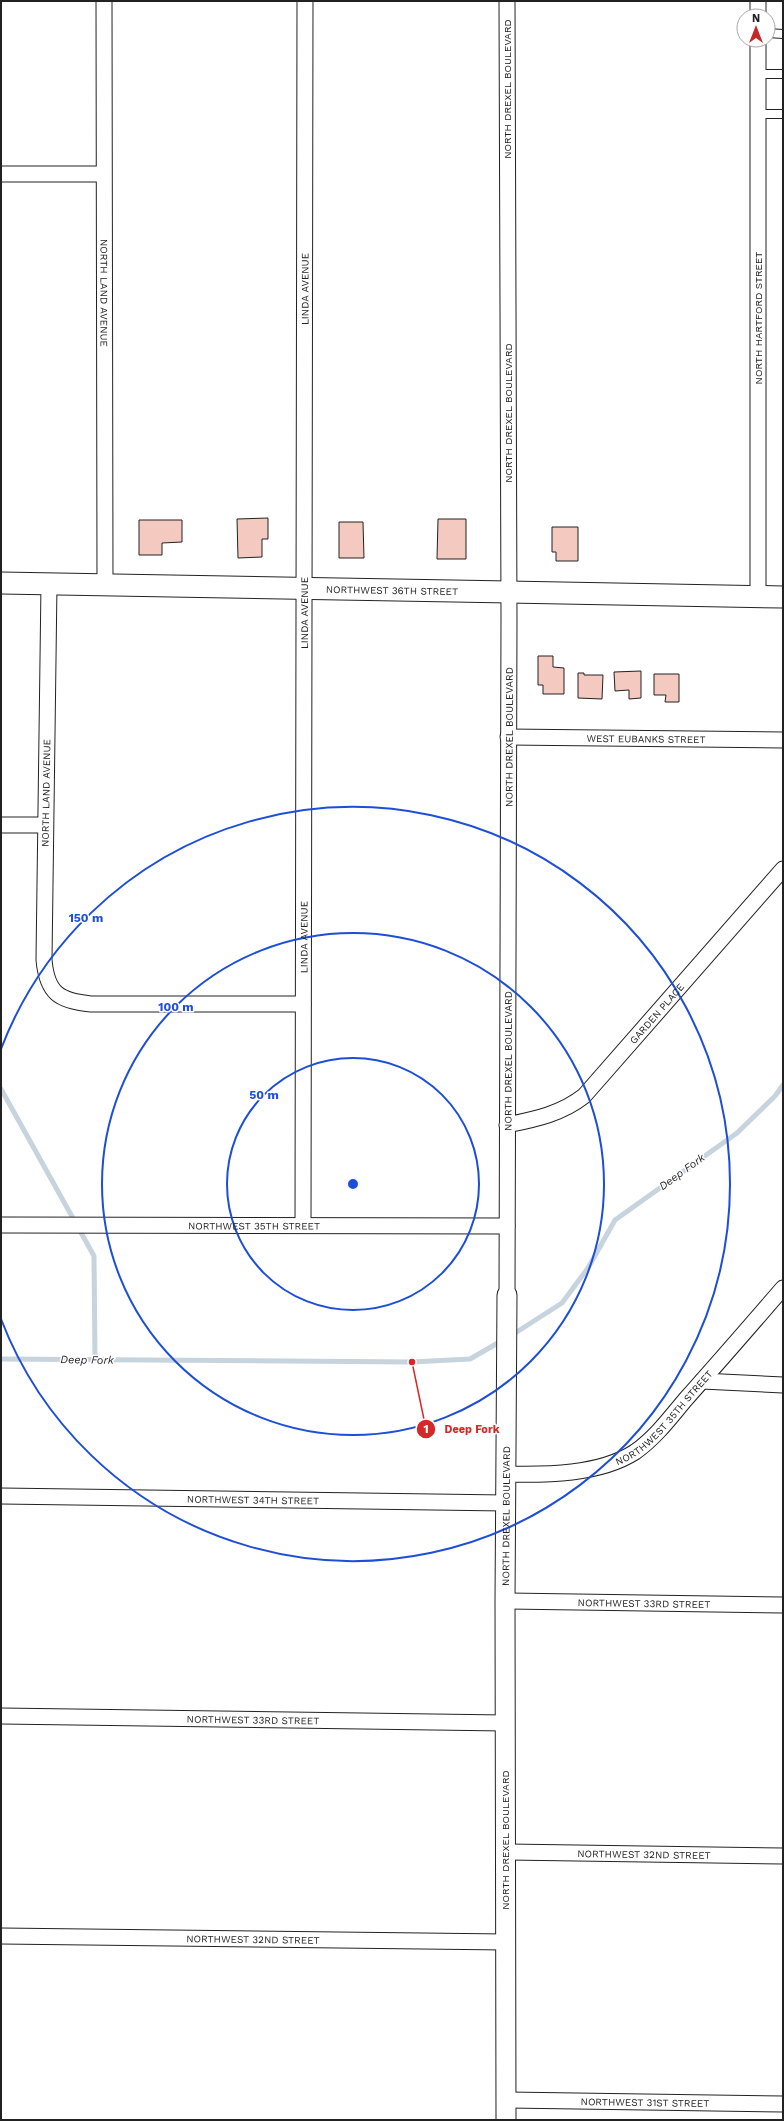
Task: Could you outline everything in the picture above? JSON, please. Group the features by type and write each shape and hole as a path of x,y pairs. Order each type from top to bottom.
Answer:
{"main road":[{"name":"NORTHWEST 36TH STREET","path":"1,584 783,597"}],"street":[{"name":"NORTH LAND AVENUE","path":"104,1 103,174 105,585"},
{"name":"LINDA AVENUE","path":"302,1225 305,589 305,1"},
{"name":"NORTH DREXEL BOULEVARD","path":"506,2120 505,1380 507,1294 509,592 507,1"},
{"name":"NORTH HARTFORD STREET","path":"758,48 758,596"},
{"path":"1,174 103,174"},
{"name":"NORTH LAND AVENUE","path":"49,584 45,825 46,974 48,982 59,997 67,1001 91,1004 302,1004"},
{"name":"WEST EUBANKS STREET","path":"508,737 783,740"},
{"path":"1,825 45,825"},
{"name":"GARDEN PLACE","path":"507,1125 559,1112 571,1106 584,1096 783,869"},
{"name":"NORTHWEST 35TH STREET","path":"1,1225 507,1226"},
{"name":"NORTHWEST 35TH STREET","path":"505,1474 578,1470 604,1465 622,1459 635,1452 651,1438 783,1288"},
{"path":"702,1381 783,1385"},
{"name":"NORTHWEST 34TH STREET","path":"1,1496 505,1503"},
{"name":"NORTHWEST 33RD STREET","path":"505,1601 783,1605"},
{"name":"NORTHWEST 33RD STREET","path":"1,1716 505,1722"},
{"name":"NORTHWEST 32ND STREET","path":"506,1852 783,1856"},
{"name":"NORTHWEST 32ND STREET","path":"1,1936 506,1942"},
{"name":"NORTHWEST 31ST STREET","path":"506,2100 783,2104"}],"lane":[{"path":"758,74 783,74"},
{"path":"758,114 783,114"}],"building":[{"path":"268,518 268,539 262,539 262,557 238,558 237,519"},
{"path":"438,519 466,519 466,559 437,559"},
{"path":"139,520 182,520 182,542 162,543 162,555 139,555"},
{"path":"339,522 363,522 364,558 339,558"},
{"path":"552,527 578,527 578,561 556,561 556,552 552,552"},
{"path":"538,656 553,656 553,667 564,668 564,694 543,694 543,685 538,685"},
{"path":"641,671 641,698 629,699 629,690 615,691 614,672"},
{"path":"578,673 584,673 584,675 603,675 602,699 578,698"},
{"path":"654,674 679,674 679,702 665,702 666,695 654,695"}],"waterway":[{"name":"Deep Fork","path":"512,1335 562,1303 588,1268 615,1220 737,1133 775,1096 783,1085"},
{"path":"1,1089 94,1256 95,1360"},
{"name":"Deep Fork","path":"1,1359 412,1362 470,1359 503,1340"}],"place":[{"name":"Deep Fork","path":"412,1362"}]}
